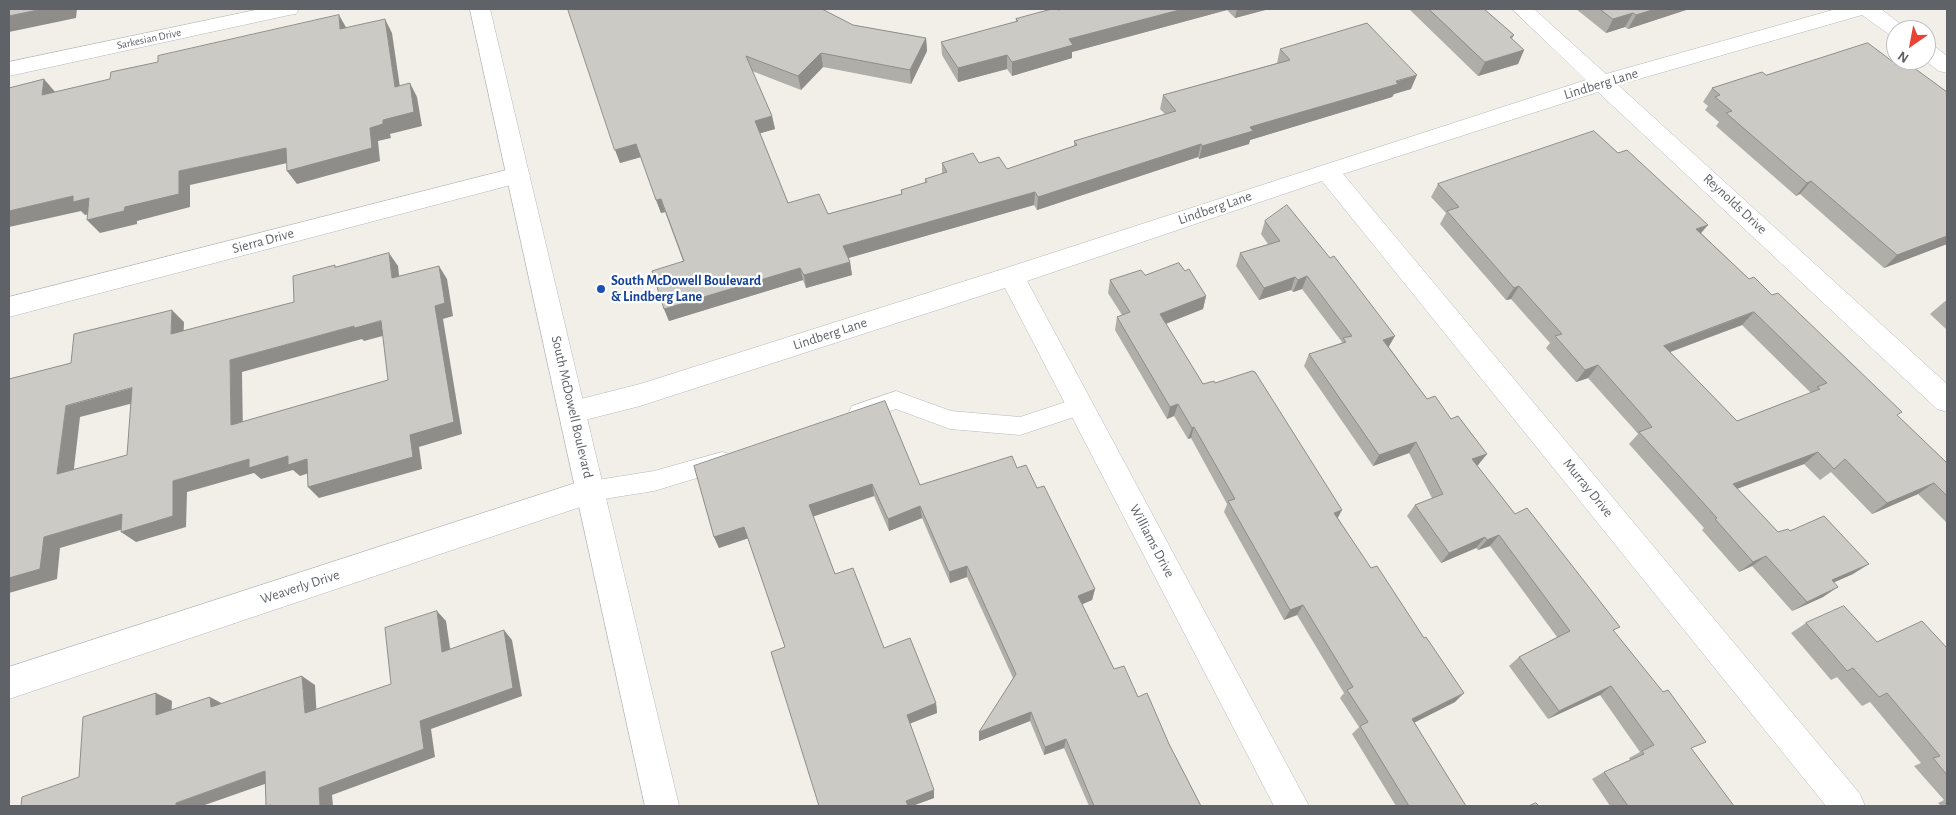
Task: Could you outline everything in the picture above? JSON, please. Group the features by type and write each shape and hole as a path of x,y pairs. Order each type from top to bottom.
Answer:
{"street":[{"name":"Sarkesian Drive","path":"9,69 289,9"},
{"name":"South McDowell Boulevard","path":"480,9 662,806"},
{"name":"Reynolds Drive","path":"1522,9 1604,82 1947,401"},
{"name":"Lindberg Lane","path":"573,412 640,395 1012,276 1327,170 1604,82 1859,9"},
{"path":"1868,9 1886,22"},
{"path":"1936,58 1947,66"},
{"name":"Murray Drive","path":"1327,170 1848,806"},
{"name":"Sierra Drive","path":"9,307 518,175"},
{"name":"Williams Drive","path":"1012,276 1292,806"},
{"name":"Weaverly Drive","path":"9,684 591,491"}],"lane":[{"path":"845,417 896,400 950,420 1020,426 1080,406"},
{"path":"591,491 654,481 738,456"}],"building":[{"path":"9,9 42,9 9,16"},
{"path":"568,9 822,9 853,25 926,38 910,70 821,53 798,76 746,56 772,116 755,121 788,203 819,194 828,214 902,194 901,190 927,182 925,179 947,172 942,163 973,153 979,163 999,157 1007,169 1077,145 1074,141 1176,111 1163,95 1290,60 1280,49 1367,23 1417,75 1396,81 1398,84 1250,127 1253,131 1202,146 1201,144 1038,197 1035,192 843,246 850,262 804,275 800,268 664,309 652,271 684,261 661,199 656,200 636,144 615,150"},
{"path":"1052,9 1183,9 1069,39 1073,45 1012,62 1007,55 958,68 941,42 1018,21 1016,19"},
{"path":"1429,9 1484,9 1514,35 1510,37 1524,50 1485,62"},
{"path":"1600,9 1655,9 1613,19"},
{"path":"339,15 340,29 385,19 395,87 410,83 414,112 383,120 383,124 370,128 372,148 287,171 286,148 179,171 179,194 125,207 124,211 87,220 89,198 73,202 73,196 9,211 9,88 44,79 42,95 110,79 111,72 158,62 158,56"},
{"path":"1868,43 1886,57 1886,70 1917,70 1947,92 1947,236 1897,255 1811,181 1807,183 1726,113 1732,111 1715,97 1720,95 1712,88 1762,72 1766,75"},
{"path":"1594,131 1618,153 1627,150 1708,225 1696,229 1749,279 1754,277 1772,295 1778,293 1902,412 1897,415 1947,463 1947,496 1934,483 1887,503 1845,459 1834,469 1818,452 1733,484 1778,532 1788,529 1790,531 1824,516 1869,564 1832,580 1838,587 1807,602 1766,556 1753,562 1715,519 1717,518 1639,432 1652,427 1644,417 1598,365 1585,370 1555,336 1562,334 1519,286 1514,288 1447,211 1459,207 1438,184","holes":["1754,312 1827,383 1817,387 1820,389 1737,421 1664,346"]},
{"path":"1287,205 1330,258 1334,256 1395,336 1383,340 1427,399 1435,396 1451,419 1458,416 1487,454 1472,459 1515,514 1527,508 1620,627 1613,630 1663,692 1668,690 1706,742 1691,748 1734,806 1628,806 1604,772 1644,754 1642,751 1654,745 1611,686 1559,711 1519,657 1570,631 1499,535 1487,540 1485,537 1449,553 1415,505 1443,494 1416,442 1379,455 1309,354 1346,342 1343,338 1352,336 1307,276 1298,280 1295,277 1264,288 1240,253 1280,241 1265,221"},
{"path":"389,253 392,278 439,266 445,303 435,306 454,422 410,435 413,457 308,487 307,459 288,465 288,456 249,468 249,459 173,481 173,516 121,532 122,514 44,537 40,569 9,578 9,379 71,363 74,334 172,310 171,334 294,302 293,276 335,265 335,267","holes":["381,321 388,380 231,425 230,360 354,326 354,328","132,388 127,455 57,474 66,406"]},
{"path":"1179,263 1185,271 1189,269 1206,296 1160,314 1203,384 1214,381 1215,383 1252,371 1255,372 1342,510 1334,513 1371,568 1377,566 1424,638 1426,637 1464,693 1412,719 1466,806 1409,806 1360,726 1368,722 1347,690 1353,687 1303,605 1290,610 1228,501 1235,499 1194,427 1192,428 1178,404 1170,407 1117,317 1130,312 1110,280 1141,270 1145,275"},
{"path":"885,401 920,485 1012,456 1017,468 1026,465 1037,488 1044,486 1095,589 1078,596 1114,669 1124,666 1138,697 1147,693 1169,744 1201,806 1094,806 1066,739 1045,747 1031,712 979,732 1016,674 967,566 949,572 920,506 888,519 872,484 809,505 835,574 853,568 884,648 910,638 936,703 907,715 934,790 906,801 908,806 819,806 771,652 785,647 744,527 714,537 694,466"},
{"path":"1844,606 1877,642 1922,621 1947,648 1947,775 1933,758 1940,756 1887,693 1879,697 1853,668 1847,671 1806,623"},
{"path":"437,611 442,652 504,630 513,688 420,721 424,749 319,788 320,806 266,806 265,771 176,803 176,806 21,806 22,797 79,777 83,717 156,693 156,715 210,697 211,707 302,676 305,713 391,684 385,628"}],"place":[{"name":"South McDowell Boulevard & Lindberg Lane","path":"601,289"}]}
